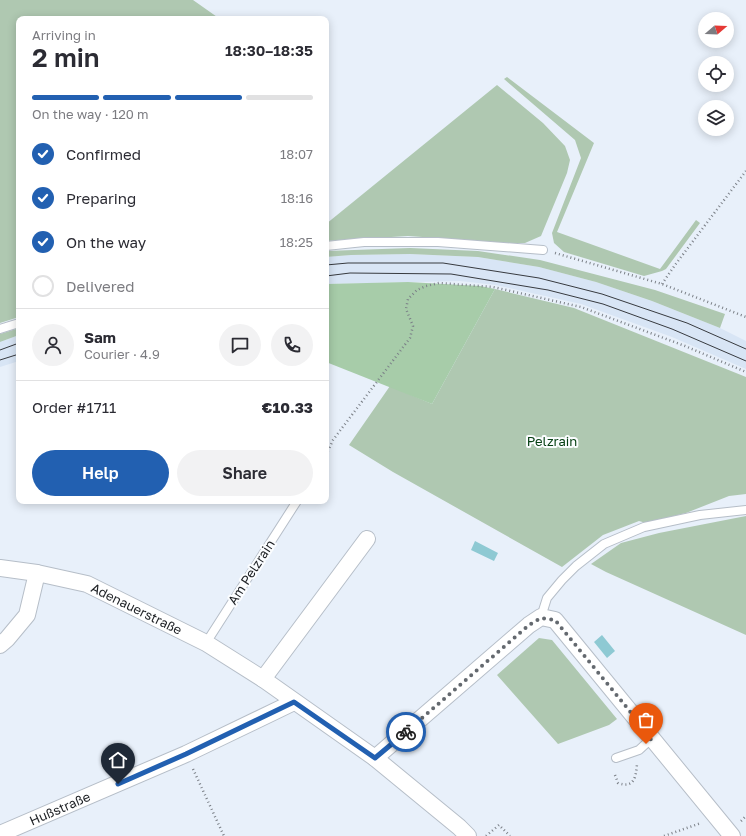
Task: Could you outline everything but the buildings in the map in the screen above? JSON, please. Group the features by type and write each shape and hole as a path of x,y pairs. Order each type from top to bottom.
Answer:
{"street":[{"path":"263,679 367,539"},
{"name":"Adenauerstraße","path":"0,568 37,572 87,584 206,643 263,679 375,758 468,836"},
{"path":"0,645 28,615 37,572"},
{"path":"375,758 529,625 541,618 555,620 732,836"},
{"name":"Hußstraße","path":"0,834 186,754 294,702"}],"lane":[{"path":"329,246 364,242 438,242 542,250"},
{"path":"0,329 16,324"},
{"name":"Am Pelzrain","path":"206,643 295,504"},
{"path":"541,618 547,598 562,580 576,566 604,544 644,527 700,515 746,510"},
{"path":"616,758 639,750 652,738"}],"path":[{"path":"662,284 675,264 746,171"},
{"path":"542,250 662,284 746,317"},
{"path":"329,448 332,440 410,338 413,326 406,309 408,299 417,290 439,283 492,287 581,307 685,346 746,372"},
{"path":"186,754 224,836"},
{"path":"615,775 618,783 622,785 631,783 635,779 638,763"},
{"path":"664,836 701,823 715,815"},
{"path":"486,836 499,825 510,836"}],"shaded area":[{"path":"410,254 478,257 539,267 596,282 652,301 720,328 746,341 746,369 672,337 581,304 496,285 460,281 329,284 329,257"},
{"path":"16,336 16,362 0,367 0,342"}],"green space":[{"path":"0,0 193,0 216,16 16,16 16,318 0,323"},
{"path":"507,77 594,143 557,232 660,269 696,220 700,223 666,269 644,276 564,252 554,243 552,233 581,158 575,140 504,79"},
{"path":"497,85 543,123 565,146 570,160 567,173 541,236 525,243 408,236 329,241 329,222"},
{"path":"410,248 478,251 540,260 655,290 725,314 720,328 652,301 596,282 539,267 478,257 410,254 329,257 329,251"},
{"path":"408,282 480,286 495,289 432,404 329,363 329,284"},
{"name":"Pelzrain","path":"495,289 574,308 746,377 746,494 729,496 686,513 646,523 639,521 603,535 562,567 393,472 349,445 390,386 432,404"},
{"path":"16,329 16,336 0,342 0,334"},
{"path":"746,516 746,635 591,564 621,543 659,533"},
{"path":"539,638 552,640 617,719 609,725 558,744 497,675"}],"water":[{"path":"475,541 498,553 494,561 471,550"},
{"path":"602,635 615,651 607,658 594,642"}],"tram line":[{"path":"329,265 348,263 443,263 539,278 602,294 687,323 746,349"},
{"path":"329,276 350,273 451,274 548,290 603,304 672,329 746,361"},
{"path":"0,350 16,344"},
{"path":"0,360 16,355"}],"way so far":[{"path":"406,732 529,625 541,618 555,620 652,738 646,744"}],"route":[{"path":"118,784 186,754 294,702 375,758 406,732"}]}
